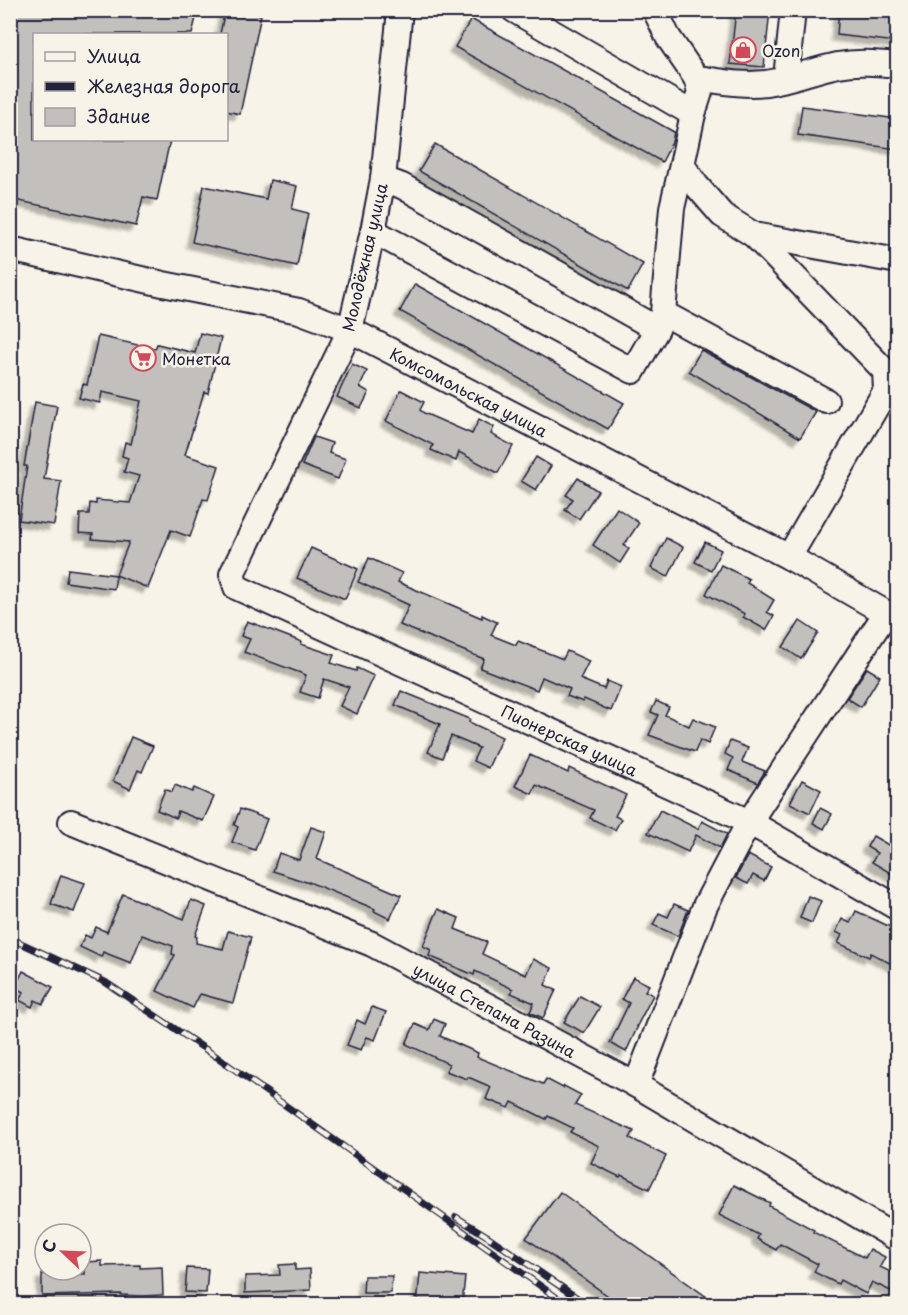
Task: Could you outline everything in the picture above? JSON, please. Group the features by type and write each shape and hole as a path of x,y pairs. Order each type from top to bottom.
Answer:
{"street":[{"name":"Молодёжная улица","path":"236,587 232,574 350,330 374,231 383,179 400,10"},
{"path":"514,10 693,114"},
{"path":"374,231 633,371 660,321 672,208 700,92 696,78 668,37 655,10"},
{"path":"786,78 793,10"},
{"path":"696,78 745,84 768,82 851,63 897,65"},
{"path":"682,165 696,186 722,215 754,235 885,371 886,390 789,557"},
{"path":"383,179 402,186 660,321 825,401"},
{"path":"754,235 897,261"},
{"name":"Комсомольская улица","path":"10,249 163,284 299,311 350,330 789,557 892,617"},
{"name":"Пионерская улица","path":"236,587 749,822 897,908"},
{"path":"636,1085 705,906 749,822 892,617"},
{"name":"улица Степана Разина","path":"71,822 372,944 636,1085 897,1239"}],"building":[{"path":"10,10 198,10 192,33 33,33 33,141 170,141 157,200 143,197 136,226 10,199"},
{"path":"225,10 240,10 261,15 240,114 228,111 228,33 220,33"},
{"path":"736,10 770,10 764,67 730,64"},
{"path":"839,10 897,10 897,42 837,35"},
{"path":"471,19 674,132 672,142 662,162 455,47"},
{"path":"802,106 897,119 897,149 798,135"},
{"path":"435,144 643,264 628,291 419,171"},
{"path":"270,180 297,186 292,209 308,213 297,266 192,242 204,186 266,199"},
{"path":"415,284 624,403 608,429 400,311"},
{"path":"200,333 221,338 208,393 204,392 185,455 219,466 208,500 203,499 190,537 171,530 148,588 116,575 129,542 92,539 93,534 79,533 80,514 89,514 90,503 96,504 96,500 130,503 139,476 124,472 128,458 122,456 125,442 131,444 141,401 102,392 100,403 79,398 83,384 87,385 98,336 155,349 157,344 195,353"},
{"path":"701,350 816,412 800,438 689,371"},
{"path":"352,364 367,371 360,387 369,392 361,408 337,397"},
{"path":"401,390 424,402 420,410 424,413 472,434 479,419 494,427 491,434 513,446 498,473 459,452 456,461 431,450 433,445 386,421"},
{"path":"35,402 57,406 44,479 61,481 54,525 19,520 27,466 24,466"},
{"path":"314,437 332,443 329,453 346,459 338,479 302,465"},
{"path":"536,457 551,466 536,490 521,481"},
{"path":"578,478 598,491 579,519 565,510 573,499 566,495"},
{"path":"617,508 639,523 624,545 629,549 620,563 593,545"},
{"path":"666,538 683,547 668,577 651,568"},
{"path":"705,542 721,550 711,570 695,562"},
{"path":"311,548 358,569 345,599 297,578"},
{"path":"369,558 402,573 398,582 482,618 482,615 497,622 491,635 516,645 518,641 563,659 567,651 589,661 580,679 604,689 607,681 621,687 611,711 584,699 583,702 567,696 570,689 542,677 537,690 480,668 484,659 400,625 409,605 358,582"},
{"path":"721,565 749,579 747,583 774,600 767,612 774,616 766,630 743,617 745,614 706,594"},
{"path":"68,569 116,575 114,589 66,582"},
{"path":"247,621 334,655 331,663 356,671 357,668 374,676 357,714 340,706 349,687 324,679 318,698 300,692 306,675 244,652 250,639 241,636"},
{"path":"800,621 818,633 801,659 783,647"},
{"path":"867,668 880,676 861,707 847,698"},
{"path":"401,691 470,719 469,722 502,737 488,768 473,761 479,748 451,736 442,758 428,752 440,724 395,705"},
{"path":"656,701 669,707 665,715 689,726 693,718 715,727 708,744 700,740 695,752 649,735 658,715 651,712"},
{"path":"131,737 153,746 142,772 138,770 130,789 113,781"},
{"path":"730,741 748,748 742,762 765,771 758,783 728,770 733,758 725,754"},
{"path":"530,755 568,773 569,768 626,795 615,816 621,819 615,830 590,818 594,810 536,785 532,794 515,786"},
{"path":"802,780 821,790 810,813 790,803"},
{"path":"175,785 192,792 194,788 214,797 203,821 178,811 176,818 157,810 165,789 172,792"},
{"path":"820,808 832,814 824,829 813,823"},
{"path":"240,809 267,819 255,850 232,842 238,827 234,825"},
{"path":"660,810 698,829 702,821 727,834 720,848 696,835 688,852 648,833"},
{"path":"311,827 326,832 317,859 401,895 390,919 374,911 375,909 309,882 273,871 279,853 299,860"},
{"path":"873,836 897,850 897,877 872,862 877,853 867,847"},
{"path":"748,855 771,867 764,881 753,875 748,884 736,878"},
{"path":"61,875 85,883 74,912 51,904"},
{"path":"123,894 184,919 191,900 206,906 195,936 197,937 196,943 223,949 228,931 251,937 233,1003 200,994 193,1008 157,991 175,955 172,954 173,946 142,935 131,963 103,952 101,957 80,947 85,935 91,938 96,927 107,932"},
{"path":"808,896 821,901 812,923 800,918"},
{"path":"674,904 688,910 678,936 653,925 659,913 668,917"},
{"path":"438,909 459,918 455,929 487,942 482,954 526,975 533,959 552,968 545,985 556,990 543,1018 530,1012 534,1003 511,993 513,989 475,971 474,975 429,956 431,950 423,946"},
{"path":"856,911 897,930 897,967 871,953 869,957 838,943 842,935 836,932 842,919 850,923"},
{"path":"23,971 53,987 43,1004 35,1000 32,1007 19,1000 24,992 15,987"},
{"path":"633,977 649,985 645,991 653,995 626,1052 610,1043 629,1003 622,999"},
{"path":"580,996 600,1007 584,1033 564,1022"},
{"path":"372,1007 386,1012 375,1040 367,1037 361,1050 347,1045 357,1020 365,1024"},
{"path":"434,1019 445,1024 440,1036 478,1053 477,1057 543,1084 546,1079 581,1095 575,1105 634,1131 630,1138 666,1156 649,1189 591,1163 599,1146 570,1132 573,1128 548,1116 546,1119 512,1102 509,1108 486,1099 491,1087 446,1071 449,1064 406,1044 415,1024 429,1030"},
{"path":"734,1185 770,1203 769,1206 814,1230 813,1232 865,1258 870,1249 885,1257 880,1267 897,1275 897,1294 872,1282 866,1294 840,1280 838,1284 814,1272 818,1264 780,1244 776,1250 757,1239 759,1235 719,1215"},
{"path":"560,1192 718,1305 621,1305 526,1238"},
{"path":"102,1261 102,1266 162,1267 163,1295 42,1296 42,1282 93,1282 93,1262"},
{"path":"295,1264 295,1270 310,1269 311,1290 245,1293 245,1276 280,1275 279,1265"},
{"path":"187,1268 208,1269 206,1293 185,1292"},
{"path":"420,1273 465,1277 462,1304 435,1302 435,1305 417,1305"},
{"path":"364,1276 392,1276 391,1293 363,1293"}],"railway":[{"path":"10,938 105,982 217,1057 566,1304"},
{"path":"456,1217 586,1304"}],"place":[{"name":"Ozon","path":"743,50"},
{"name":"Монетка","path":"143,358"}]}
